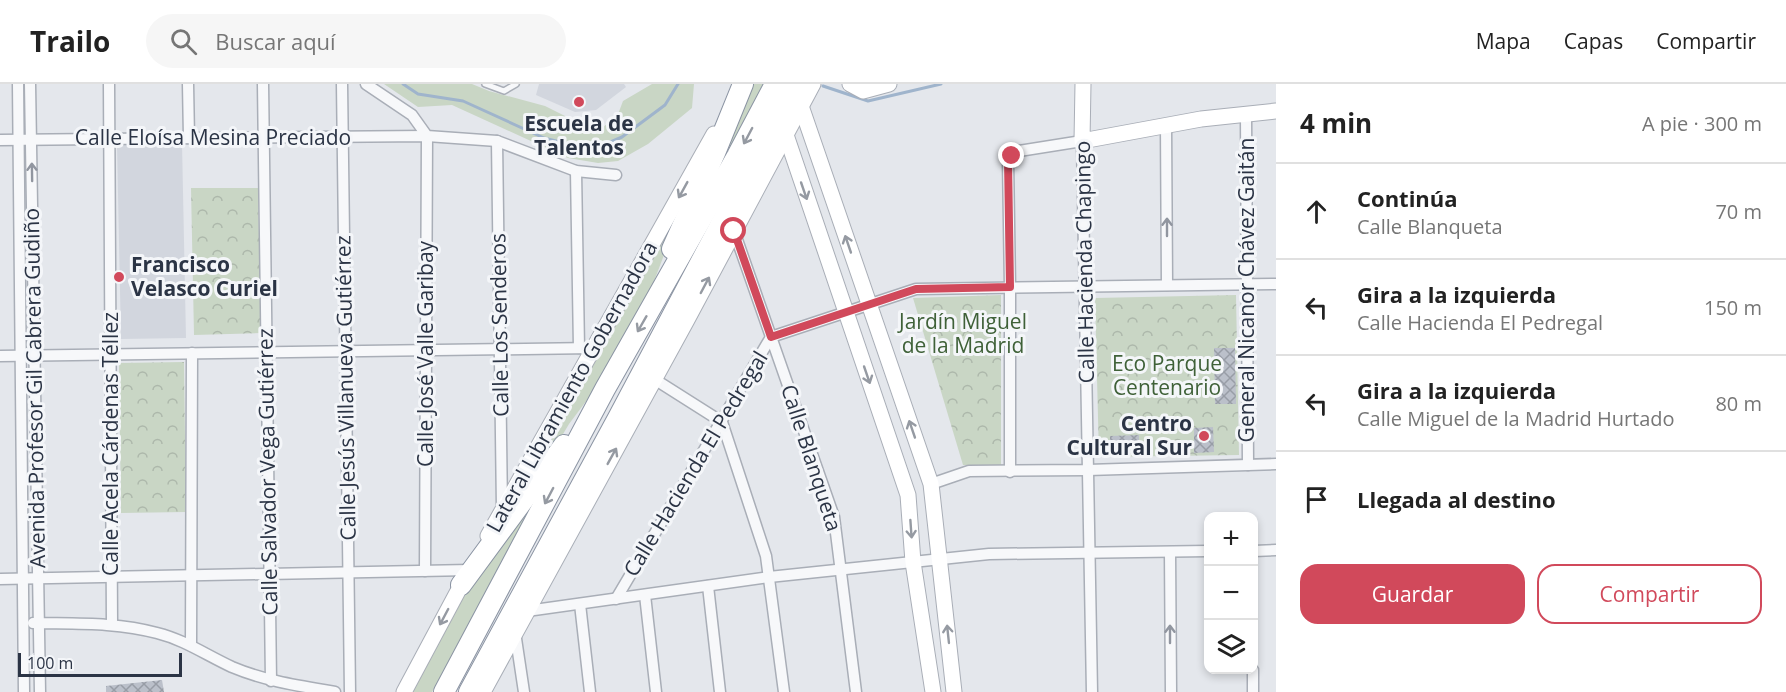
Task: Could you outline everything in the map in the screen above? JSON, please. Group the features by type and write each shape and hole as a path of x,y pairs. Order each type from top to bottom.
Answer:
{"highway":[{"path":"657,299 675,241 743,84"},
{"path":"444,692 605,389 737,156 775,84"},
{"path":"468,692 648,375 795,84"},
{"path":"465,578 605,389"}],"street":[{"name":"Avenida Profesor Gil Cabrera Gudiño","path":"18,84 24,692"},
{"name":"Avenida Profesor Gil Cabrera Gudiño","path":"30,84 40,692"},
{"name":"Calle Acela Cárdenas Téllez","path":"109,84 112,624"},
{"path":"188,84 189,138"},
{"name":"Calle Salvador Vega Gutiérrez","path":"262,84 271,681"},
{"name":"Calle Jesús Villanueva Gutiérrez","path":"342,84 350,692"},
{"path":"366,84 412,115 427,136"},
{"name":"Lateral Libramiento Gobernadora","path":"404,692 586,348 743,84"},
{"path":"483,692 648,375 734,231 813,84"},
{"path":"850,84 863,91 889,84"},
{"name":"Calle Hacienda Chapingo","path":"1083,84 1082,141 1092,692"},
{"path":"801,106 931,484 954,692"},
{"path":"1010,472 1008,160 1018,151 1166,125 1276,111"},
{"name":"General Nicanor Chávez Gaitán","path":"1246,115 1248,465"},
{"path":"1166,125 1167,285"},
{"path":"786,135 908,495 913,562 933,692"},
{"name":"Calle Eloísa Mesina Preciado","path":"0,140 427,136 497,141 576,171 616,175"},
{"name":"Calle José Valle Garibay","path":"425,571 427,136"},
{"name":"Calle Los Senderos","path":"497,141 502,510"},
{"path":"0,356 586,348 576,171"},
{"name":"Calle Blanqueta","path":"734,231 834,517 856,692"},
{"name":"Calle Hacienda El Pedregal","path":"616,598 771,337 916,289 1276,284"},
{"path":"191,644 192,353"},
{"path":"648,375 722,422 766,556 784,692"},
{"path":"931,484 969,471 1010,472 1276,464"},
{"path":"1258,551 1276,550"},
{"path":"526,611 769,577 989,554 1204,551"},
{"path":"1170,552 1171,692"},
{"path":"0,579 425,571 465,578"},
{"path":"708,586 720,692"},
{"path":"645,595 656,692"},
{"path":"580,604 590,692"},
{"path":"23,623 112,624 157,633 191,644 232,667 271,681 335,692"},
{"path":"515,632 524,692"},
{"path":"1253,674 1254,692"}],"lane":[{"path":"485,84 504,91 516,84"}],"shaded area":[{"name":"Escuela de Talentos","path":"539,84 624,84 626,87 596,110 575,112 536,95"},
{"path":"182,143 186,338 121,339 117,145"}],"green space":[{"path":"384,84 472,84 545,106 571,119 593,134 617,117 623,101 652,84 694,84 692,108 648,144 618,161 598,163 568,158 452,105 418,107"},
{"path":"750,84 765,84 705,196"},
{"path":"191,188 258,188 261,333 194,335"},
{"path":"688,192 640,318 605,376 569,424 538,476 532,472"},
{"name":"Jardín Miguel de la Madrid","path":"1001,295 1001,465 963,465 913,298"},
{"name":"Eco Parque Centenario","path":"1236,295 1239,455 1099,457 1095,298"},
{"path":"184,362 186,512 121,513 119,363"},
{"path":"547,484 432,692 411,692 468,586"}],"building":[{"path":"1214,348 1235,348 1236,404 1215,404"},
{"name":"Centro Cultural Sur","path":"1213,427 1214,452 1194,453 1194,428"},
{"path":"1139,435 1139,448 1110,449 1110,436"},
{"path":"162,680 164,692 106,692 106,686"}],"waterway":[{"path":"403,84 418,94 463,101 544,138 592,150 622,137 665,105 678,84"},
{"path":"823,86 868,101 941,84"}],"place":[{"name":"Escuela de Talentos","path":"579,102"},
{"name":"Francisco Velasco Curiel","path":"119,277"},
{"name":"Centro Cultural Sur","path":"1204,436"}],"route":[{"path":"734,231 771,337 916,289 1010,287 1008,160 1012,156"}]}
